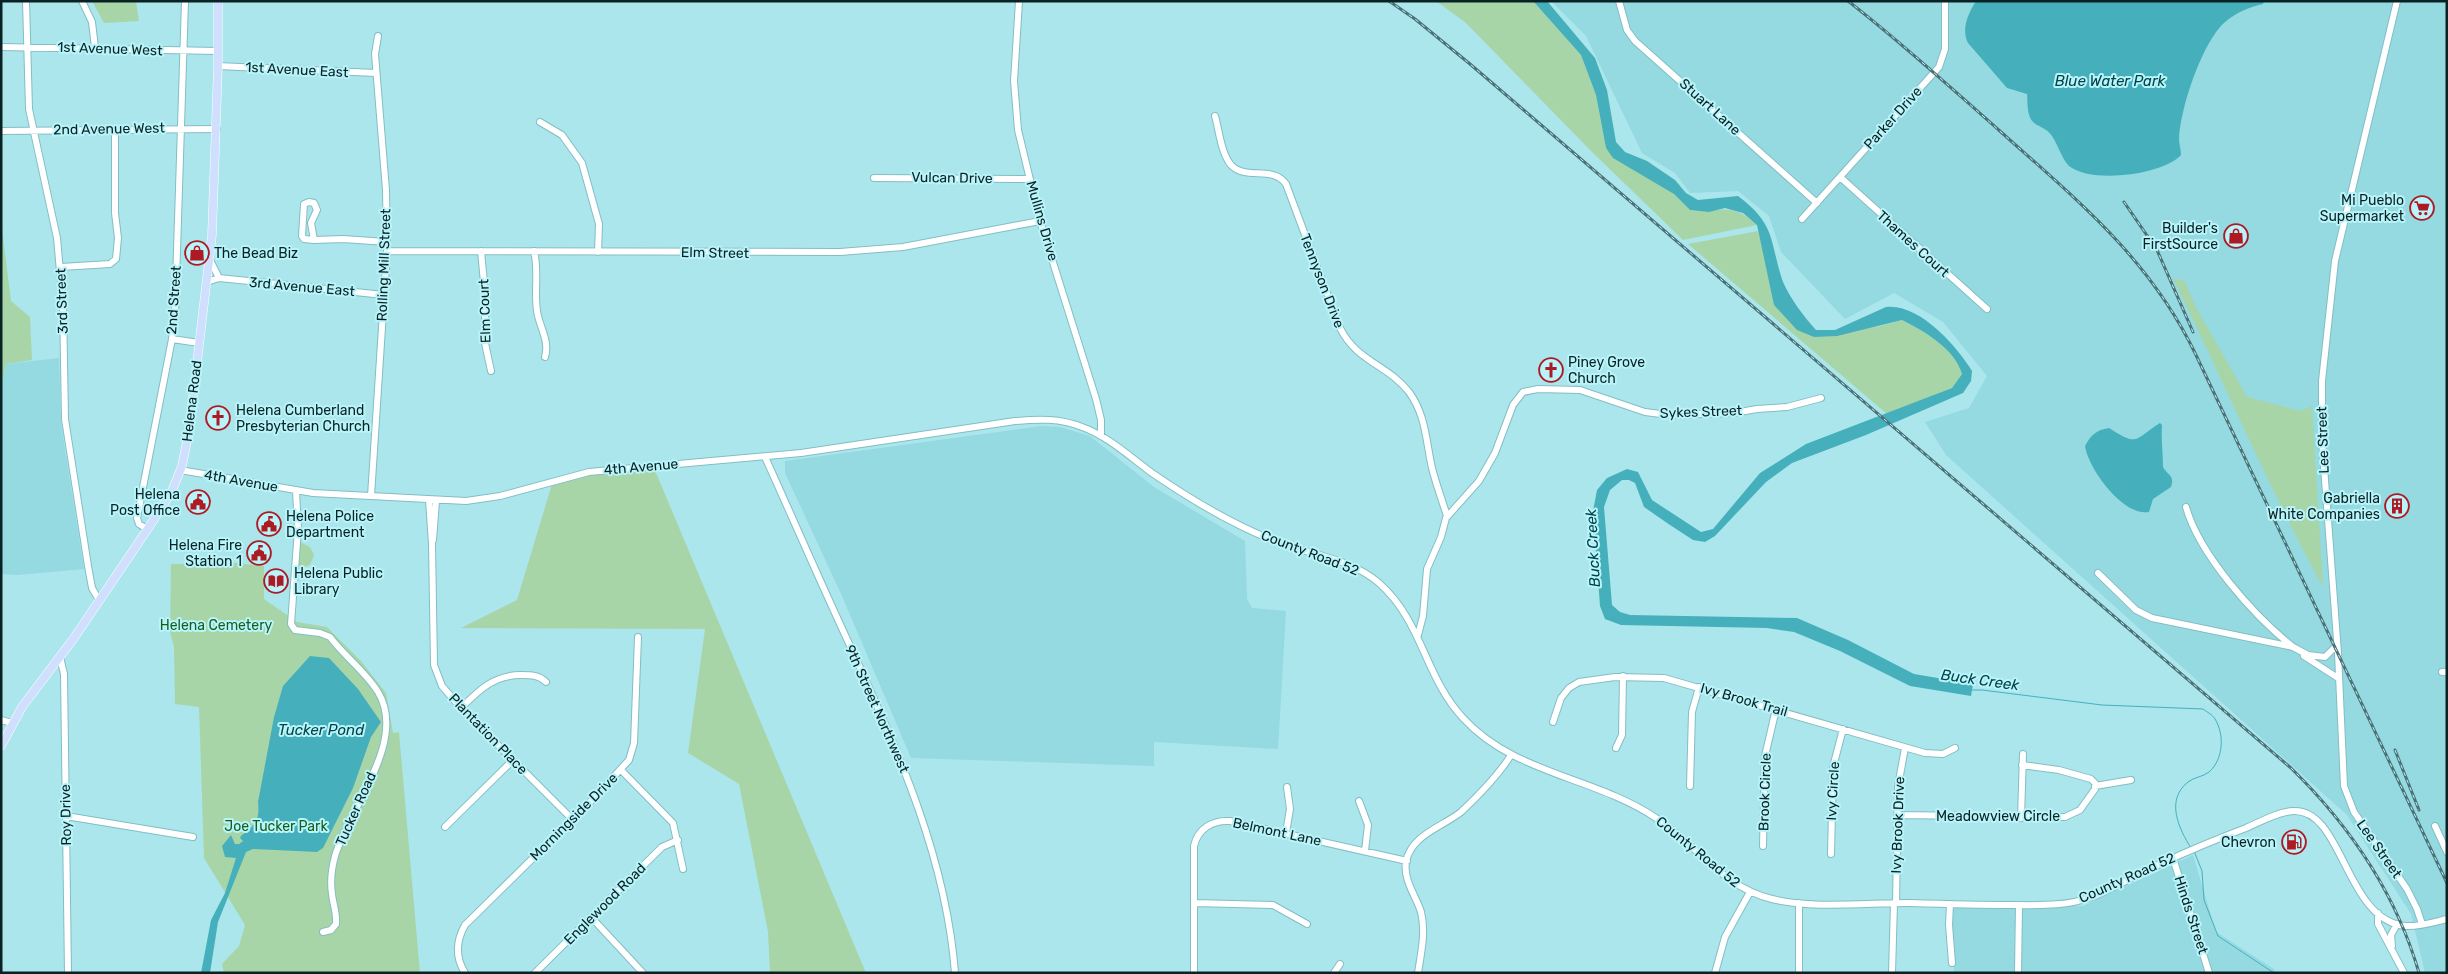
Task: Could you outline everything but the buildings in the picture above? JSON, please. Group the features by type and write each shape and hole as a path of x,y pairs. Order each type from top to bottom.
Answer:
{"main road":[{"name":"Helena Road","path":"1,746 12,723 60,657 172,491 180,470 189,431 210,260 218,66 218,1"}],"street":[{"name":"3rd Street","path":"26,1 29,101 33,130 53,213 61,267 64,419 92,588 99,600"},
{"path":"82,1 92,22 95,48"},
{"name":"2nd Street","path":"147,529 139,524 137,518 172,339 182,128 185,1"},
{"name":"Mullins Drive","path":"1020,1 1014,96 1018,130 1040,221 1096,399 1101,420 1101,436"},
{"name":"Stuart Lane","path":"1619,1 1626,30 1635,41 1817,203"},
{"name":"Parker Drive","path":"1802,219 1942,61 1945,49 1945,1"},
{"name":"Lee Street","path":"2397,1 2342,224 2329,308 2322,381 2322,440 2343,779 2346,797 2361,823 2407,889 2422,924"},
{"name":"Rolling Mill Street","path":"371,496 387,251 386,190 376,73 375,47 378,36"},
{"name":"1st Avenue West","path":"1,47 218,52"},
{"name":"1st Avenue East","path":"218,66 376,73"},
{"name":"Tennyson Drive","path":"1215,116 1225,153 1232,165 1246,173 1274,175 1286,184 1340,328 1350,345 1358,353 1396,378 1415,402 1424,423 1432,469 1447,516"},
{"path":"540,122 562,135 582,163 599,224 598,252"},
{"name":"2nd Avenue West","path":"1,131 216,128"},
{"path":"61,267 110,264 116,259 118,238 115,213 115,129"},
{"name":"Thames Court","path":"1840,177 1987,309"},
{"name":"Vulcan Drive","path":"874,178 1029,179"},
{"path":"314,240 311,223 317,207 309,202 303,207 302,236 306,241 343,239 387,242"},
{"name":"Elm Street","path":"387,251 794,254 903,247 1040,221"},
{"name":"Elm Court","path":"481,251 485,293 485,343 491,371"},
{"path":"534,251 538,283 537,310 546,342 545,357"},
{"path":"210,260 219,278"},
{"name":"3rd Avenue East","path":"208,282 219,278 384,295"},
{"path":"172,339 199,344"},
{"name":"Sykes Street","path":"1447,516 1475,488 1495,453 1513,405 1518,397 1528,391 1585,391 1645,412 1669,415 1734,413 1787,407 1821,398"},
{"name":"4th Avenue","path":"180,470 296,491 466,501 491,498 562,478 597,471 765,456 1036,419 1066,422 1101,436"},
{"name":"County Road 52","path":"1101,436 1159,477 1235,522 1285,544 1343,562 1363,572 1392,597 1418,635 1432,671 1456,710 1477,733 1511,755 1644,810 1680,836 1724,877 1750,892 1781,901 1799,902 2056,905 2078,901 2106,891 2184,853 2286,812 2306,813 2321,824 2358,891 2378,913 2397,924 2409,926 2447,918"},
{"name":"9th Street Northwest","path":"765,456 916,798 934,856 944,898 955,973"},
{"name":"Tucker Road","path":"296,491 298,529 291,624 296,630 320,632 330,637 374,686 388,718 387,728 368,786 335,856 331,881 336,920 334,927 323,932"},
{"name":"Plantation Place","path":"433,500 434,665 442,686 461,708 572,820"},
{"path":"2186,506 2191,523 2227,578 2273,631 2338,678"},
{"path":"1418,635 1423,616 1427,569 1443,531 1447,516"},
{"path":"2098,573 2136,610 2152,618 2293,647 2302,653 2320,657 2331,653 2336,645"},
{"name":"Morningside Drive","path":"465,973 460,962 458,948 460,933 465,925 622,770 632,755 638,637"},
{"name":"Roy Drive","path":"60,657 64,674 68,973"},
{"path":"461,708 486,685 503,676 535,676 546,682"},
{"path":"1616,748 1622,735 1623,676"},
{"name":"Ivy Brook Trail","path":"1553,722 1561,698 1574,684 1592,679 1623,676 1670,678 1905,748 1935,754 1946,753 1955,748"},
{"path":"1690,786 1692,712 1699,687"},
{"name":"Brook Circle","path":"1763,846 1764,761 1776,709"},
{"path":"1,720 12,723"},
{"name":"Ivy Circle","path":"1831,854 1833,767 1843,729"},
{"name":"Ivy Brook Drive","path":"1892,973 1899,775 1905,748"},
{"path":"2021,818 2023,754"},
{"path":"1418,973 1423,923 1407,880 1407,861 1412,849 1421,838 1450,820 1471,803 1511,755"},
{"path":"445,828 513,760"},
{"path":"2022,765 2070,773 2091,779 2095,786 2131,780"},
{"path":"622,770 670,820 678,840 683,869"},
{"name":"Meadowview Circle","path":"1898,815 2057,818 2073,814 2085,805 2094,792 2095,786"},
{"path":"1286,833 1290,814 1287,788"},
{"path":"1359,801 1368,825 1365,851"},
{"path":"66,816 193,837"},
{"name":"Belmont Lane","path":"1194,973 1194,846 1198,836 1206,826 1226,821 1407,861"},
{"path":"2435,826 2447,852"},
{"name":"Englewood Road","path":"535,973 662,847 678,840"},
{"name":"Hinds Street","path":"2173,858 2209,973"},
{"path":"1715,973 1724,937 1750,892"},
{"path":"1799,902 1799,973"},
{"path":"1194,903 1273,905 1307,924"},
{"path":"1950,904 1949,925 1952,963"},
{"path":"2018,973 2019,905"},
{"path":"2378,913 2378,924 2404,973"},
{"path":"591,917 643,973"},
{"path":"2392,948 2391,935 2397,924"},
{"path":"1334,973 1340,964"}],"shaded area":[{"path":"1551,1 2447,1 2447,973 2425,973 2411,914 2347,815 1946,455 1925,422 1969,408 1987,376 1943,322 1894,293 1845,319 1781,252 1769,216 1738,191 1690,193 1675,173 1642,153 1586,36"},
{"path":"59,358 61,424 84,569 18,575 1,574 1,390 6,364"},
{"path":"1042,426 1060,427 1090,436 1154,487 1245,541 1247,599 1252,608 1286,611 1278,749 1154,742 1154,766 911,758 842,596 785,473 785,461"},
{"path":"2193,855 2216,932 2274,969 2275,973 1954,973 1952,907 2083,906"}],"green space":[{"path":"92,1 136,1 139,21 104,23"},
{"path":"1436,1 1533,1 1581,55 1596,95 1606,148 1674,194 1690,210 1732,210 1740,213 1757,225 1683,240 1592,152 1466,23"},
{"path":"1,221 11,301 30,317 32,360 6,364 1,390"},
{"path":"1758,231 1765,258 1814,337 1880,326 1902,320 1929,335 1953,357 1962,374 1952,388 1887,414 1688,244"},
{"path":"2173,279 2184,280 2196,307 2247,397 2300,411 2312,406 2323,587 2265,472"},
{"path":"654,468 866,973 770,973 768,932 739,784 688,753 705,629 461,628 517,600 552,484 589,475"},
{"path":"302,543 310,547 314,555 310,565 301,568 298,567 299,544"},
{"name":"Joe Tucker Park","path":"236,563 264,566 264,599 297,622 327,627 361,661 386,693 393,733 399,732 420,973 224,973 222,964 239,946 245,925 204,858 199,707 175,704 174,647 170,632 171,564"}],"water":[{"path":"1533,1 1547,1 1595,58 1607,90 1616,142 1625,152 1647,161 1675,180 1686,193 1698,200 1738,196 1760,216 1770,234 1783,282 1798,307 1816,330 1835,330 1886,307 1899,308 1924,319 1936,328 1957,350 1972,371 1971,381 1963,393 1866,435 1792,463 1766,482 1715,536 1705,542 1693,540 1644,507 1635,483 1629,480 1622,480 1610,490 1604,507 1612,605 1620,612 1630,615 1797,618 1848,640 1914,674 1973,684 1971,696 1910,686 1840,651 1794,632 1767,628 1621,625 1605,619 1600,606 1593,511 1597,490 1607,478 1627,469 1638,472 1652,500 1701,532 1713,529 1760,473 1806,444 1952,388 1962,374 1953,357 1946,349 1929,335 1902,320 1837,336 1814,337 1797,330 1774,305 1757,225 1743,213 1725,208 1709,212 1690,210 1674,194 1613,158 1606,148 1596,95 1581,55"},
{"name":"Blue Water Park","path":"1976,1 2264,1 2263,4 2243,10 2230,18 2216,32 2208,44 2194,77 2183,111 2179,139 2181,155 2159,168 2127,175 2109,176 2079,172 2069,166 2050,134 2031,119 2028,111 2027,94 2007,88 1968,43 1965,27 1968,16"},
{"path":"2160,423 2162,425 2163,467 2172,478 2172,483 2171,487 2153,499 2149,512 2139,512 2128,507 2108,489 2093,466 2085,446 2094,434 2104,429 2109,428 2126,438 2136,439"},
{"name":"Tucker Pond","path":"310,656 329,658 358,689 381,722 371,737 353,788 323,848 317,852 253,849 246,852 218,922 210,973 201,973 211,920 225,893 236,858 225,857 222,846 231,835 235,844 239,844 243,841 240,838 241,836 256,822 274,717 283,686"}],"waterway":[{"name":"Buck Creek","path":"1971,690 2102,705 2203,709 2213,716 2218,725 2221,740 2220,754 2217,761 2209,772 2190,780 2181,789 2177,797 2176,815 2182,832 2191,848"},
{"name":"Buck Creek","path":"2194,851 2202,871 2204,900 2218,936 2274,973"}],"railway":[{"path":"1389,1 1415,19 1470,64 2291,768 2333,813 2368,862 2398,915 2419,973"},
{"path":"1848,1 1926,65 2084,207 2110,233 2156,288 2177,319 2195,353 2447,883"},
{"path":"2124,202 2157,250 2193,332"},
{"path":"2395,750 2419,810"}],"place":[{"name":"Mi Pueblo Supermarket","path":"2422,208"},
{"name":"Builder's FirstSource","path":"2236,236"},
{"name":"The Bead Biz","path":"197,253"},
{"name":"Piney Grove Church","path":"1551,370"},
{"name":"Helena Cumberland Presbyterian Church","path":"218,418"},
{"name":"Helena Post Office","path":"198,502"},
{"name":"Gabriella White Companies","path":"2397,506"},
{"name":"Helena Police Department","path":"269,524"},
{"name":"Helena Fire Station 1","path":"259,553"},
{"name":"Helena Public Library","path":"276,581"},
{"name":"Chevron","path":"2294,842"}],"park label":[{"name":"Helena Cemetery","path":"216,625"}]}
